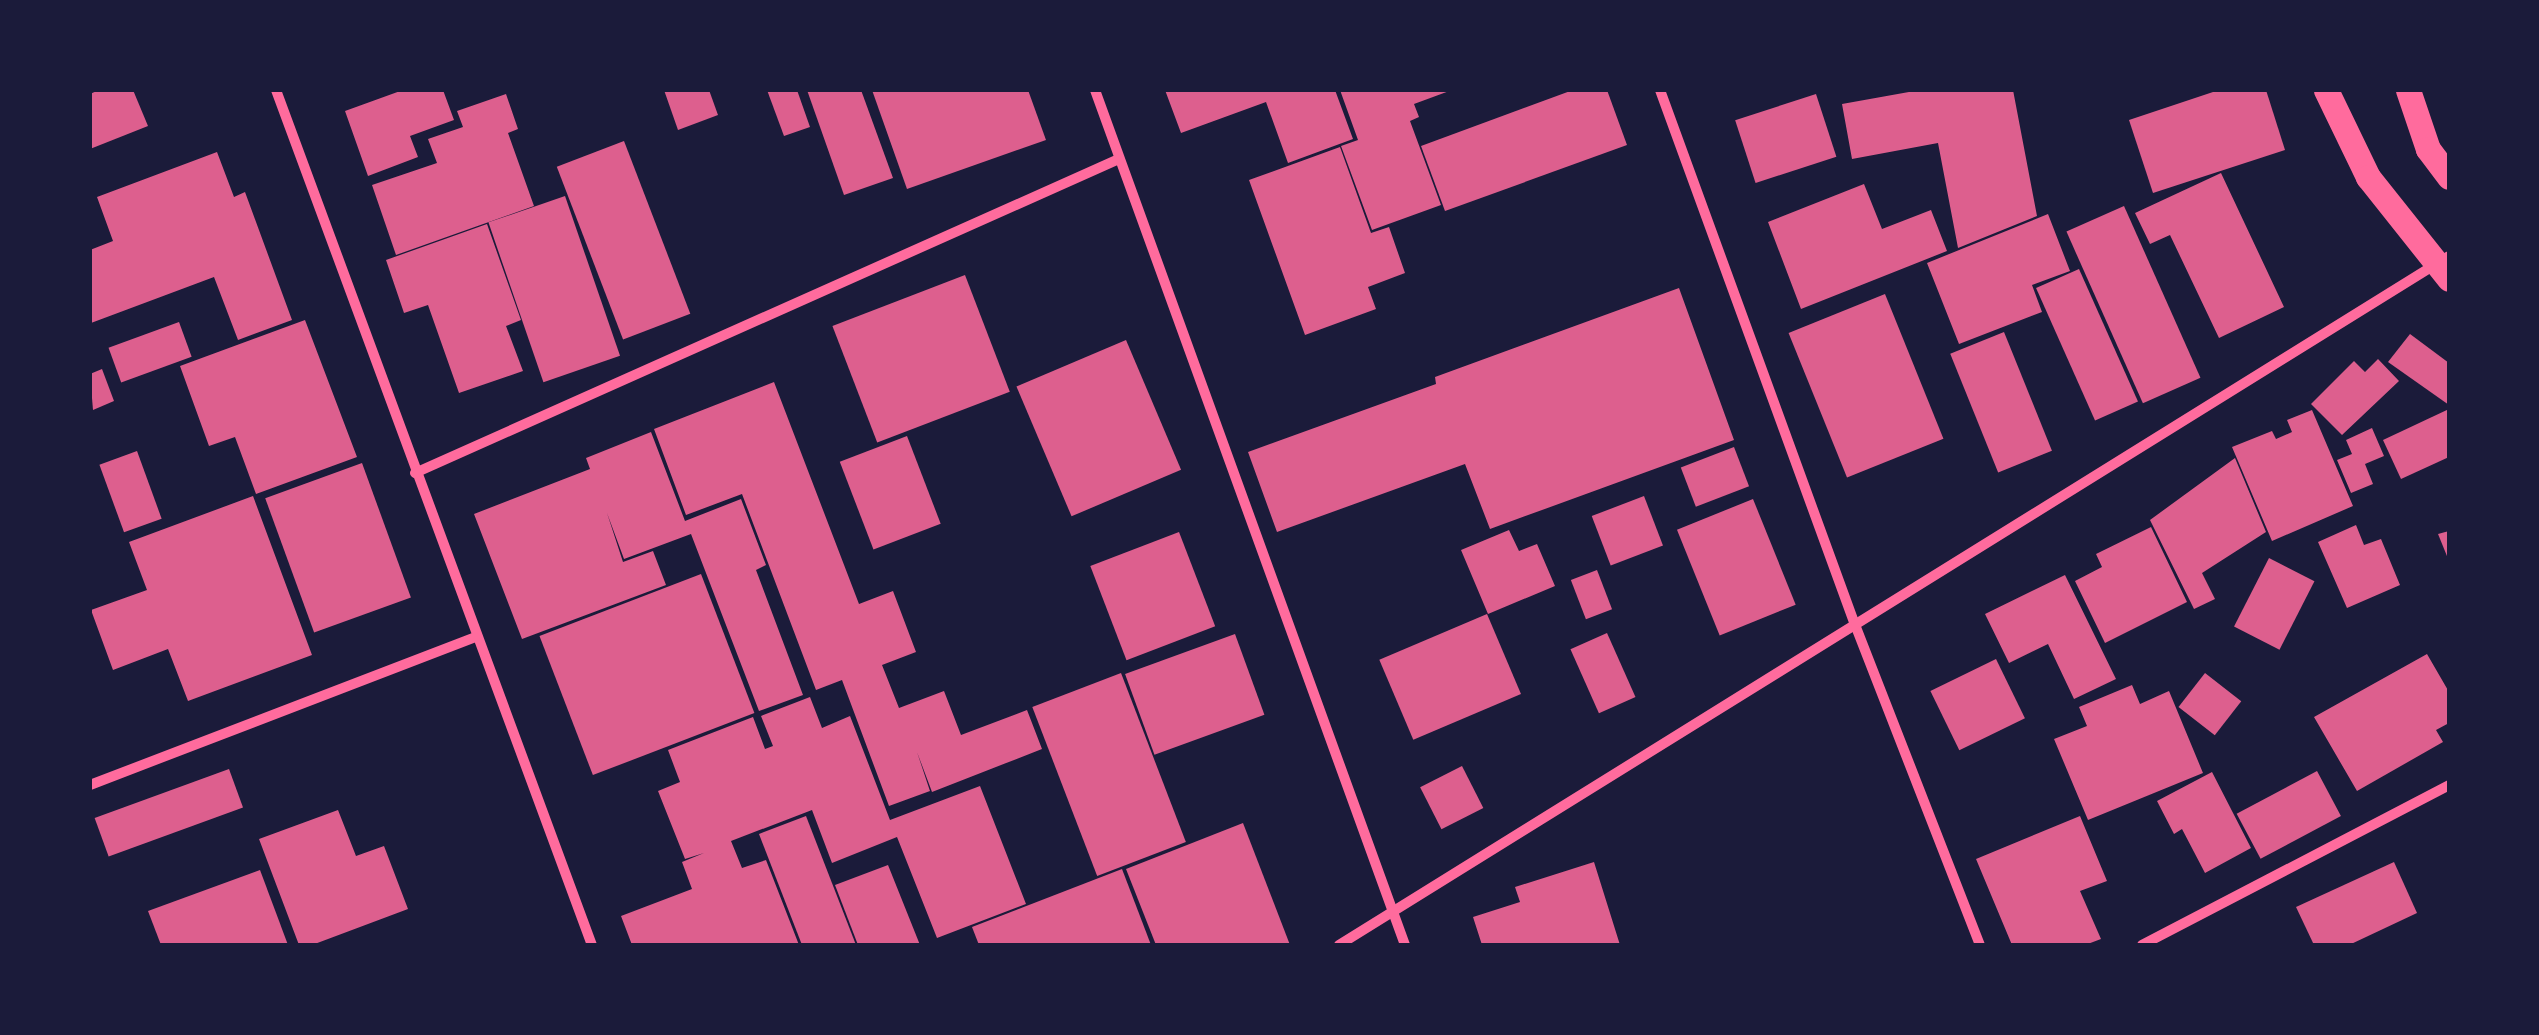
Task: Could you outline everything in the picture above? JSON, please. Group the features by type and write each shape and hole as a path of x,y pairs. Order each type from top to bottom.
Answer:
{"main road":[{"path":"2326,90 2368,177 2445,266"},
{"path":"2408,90 2428,149 2449,177"}],"street":[{"path":"276,90 592,945"},
{"path":"1096,90 1406,945"},
{"path":"1660,90 1854,622 1980,945"},
{"path":"415,474 1119,158"},
{"path":"1339,945 1854,622 2445,266"},
{"path":"90,784 475,637"},
{"path":"2142,945 2449,785"}],"building":[{"path":"99,90 133,90 148,126 90,149 90,94"},
{"path":"403,90 443,90 454,120 410,136 418,157 368,176 345,111"},
{"path":"664,90 709,90 718,115 678,130"},
{"path":"767,90 797,90 810,127 784,136"},
{"path":"807,90 861,90 893,178 844,195"},
{"path":"872,90 1028,90 1046,140 907,189"},
{"path":"1165,90 1335,90 1353,139 1288,163 1266,102 1181,133"},
{"path":"1340,90 1452,90 1414,104 1419,117 1410,121 1441,205 1372,230 1341,146 1358,140"},
{"path":"1573,90 1607,90 1627,145 1445,211 1421,146"},
{"path":"1920,90 2013,90 2037,216 1958,248 1938,143 1852,159 1842,104"},
{"path":"2219,90 2266,90 2285,150 2153,193 2129,120"},
{"path":"506,94 518,129 508,133 534,206 396,255 372,185 437,163 428,139 463,127 457,111"},
{"path":"1816,94 1836,157 1756,183 1735,120"},
{"path":"624,141 690,314 623,340 557,167"},
{"path":"1340,147 1371,233 1389,227 1405,273 1368,287 1376,309 1305,335 1249,180"},
{"path":"217,152 234,197 245,192 292,320 238,340 214,277 91,323 90,250 113,241 97,197"},
{"path":"2221,173 2284,307 2219,338 2170,235 2150,244 2135,213"},
{"path":"1864,184 1882,229 1931,210 1947,251 1801,309 1768,222"},
{"path":"565,196 620,356 543,382 488,222"},
{"path":"2124,206 2200,378 2143,403 2066,232"},
{"path":"2048,214 2070,271 2032,285 2042,312 1959,344 1927,263"},
{"path":"487,224 521,320 506,326 523,371 459,393 428,305 404,313 386,260"},
{"path":"2079,269 2138,401 2095,421 2036,288"},
{"path":"965,275 1010,392 877,443 832,326"},
{"path":"1679,288 1734,440 1490,529 1465,464 1277,532 1248,452 1436,384 1435,377"},
{"path":"1885,294 1943,439 1847,478 1789,333"},
{"path":"305,320 357,457 256,494 235,437 209,446 180,366"},
{"path":"179,322 192,357 121,382 109,348"},
{"path":"2004,332 2052,451 1998,472 1950,354"},
{"path":"2410,334 2449,363 2449,405 2388,362"},
{"path":"1126,340 1181,470 1072,516 1016,386"},
{"path":"2378,359 2399,381 2342,435 2311,404 2354,361 2365,372"},
{"path":"102,369 114,401 93,410 90,374"},
{"path":"774,382 859,604 893,591 916,652 882,665 899,708 944,691 961,735 1027,710 1042,749 932,792 917,752 930,791 889,806 842,680 816,690 742,494 686,515 654,429"},
{"path":"2449,409 2449,457 2401,479 2383,440"},
{"path":"2312,410 2353,506 2272,541 2232,447 2272,431 2276,439 2292,432 2287,420"},
{"path":"2372,428 2384,456 2365,464 2373,484 2351,493 2337,460 2352,454 2346,440"},
{"path":"651,432 685,521 741,499 766,565 756,570 803,695 759,711 691,534 624,559 607,513 623,562 653,551 666,585 522,639 474,514 590,469 586,458"},
{"path":"907,436 941,524 873,550 840,462"},
{"path":"1734,447 1749,486 1696,507 1681,467"},
{"path":"137,451 162,519 124,532 99,465"},
{"path":"2235,458 2266,532 2202,573 2215,599 2194,609 2150,520"},
{"path":"362,463 411,597 314,633 265,498"},
{"path":"253,496 312,655 188,701 168,649 113,670 91,610 147,590 129,542"},
{"path":"1644,496 1663,545 1611,566 1592,516"},
{"path":"1753,499 1796,605 1720,635 1677,530"},
{"path":"2356,525 2364,545 2381,539 2400,585 2347,608 2318,542"},
{"path":"2151,527 2187,602 2105,643 2075,581 2102,567 2096,554"},
{"path":"1509,530 1519,551 1537,544 1555,586 1488,614 1461,550"},
{"path":"2449,531 2449,561 2438,534"},
{"path":"1179,532 1215,626 1127,660 1090,566"},
{"path":"2269,558 2314,581 2279,650 2234,627"},
{"path":"1597,570 1612,609 1586,619 1571,580"},
{"path":"701,574 754,713 593,775 539,636"},
{"path":"2065,575 2116,679 2074,699 2048,644 2009,663 1985,614"},
{"path":"1487,614 1521,694 1413,740 1379,660"},
{"path":"1607,633 1635,697 1599,713 1570,649"},
{"path":"1235,634 1264,715 1154,755 1125,674"},
{"path":"2427,654 2449,692 2449,723 2436,730 2443,742 2357,791 2314,717"},
{"path":"1996,659 2025,718 1959,750 1930,691"},
{"path":"1121,673 1186,842 1097,876 1032,707"},
{"path":"2205,673 2241,701 2215,735 2179,707"},
{"path":"2132,685 2140,704 2169,691 2203,773 2088,820 2054,739 2087,726 2079,707"},
{"path":"810,697 822,728 850,716 890,820 980,786 1026,904 937,938 897,837 832,863 812,810 731,841 742,868 766,860 799,945 632,945 621,916 692,889 682,862 704,853 685,859 658,791 680,782 668,750 753,717 765,749 773,746 761,716"},
{"path":"1462,766 1483,808 1441,829 1420,787"},
{"path":"229,769 243,808 109,856 95,818"},
{"path":"2317,771 2341,816 2261,859 2237,814"},
{"path":"2212,772 2251,848 2205,873 2182,829 2174,834 2157,801"},
{"path":"338,810 356,856 384,846 408,909 312,945 299,945 259,839"},
{"path":"806,816 856,945 802,945 759,834"},
{"path":"2080,816 2107,881 2080,891 2101,939 2085,945 2012,945 1976,859"},
{"path":"1243,823 1290,945 1156,945 1126,869"},
{"path":"1594,862 1620,945 1482,945 1473,917 1520,902 1515,887"},
{"path":"2394,862 2417,913 2349,945 2314,945 2296,907"},
{"path":"888,865 920,945 858,945 835,885"},
{"path":"1122,869 1151,945 979,945 972,927"},
{"path":"260,870 288,945 161,945 148,911"}]}
